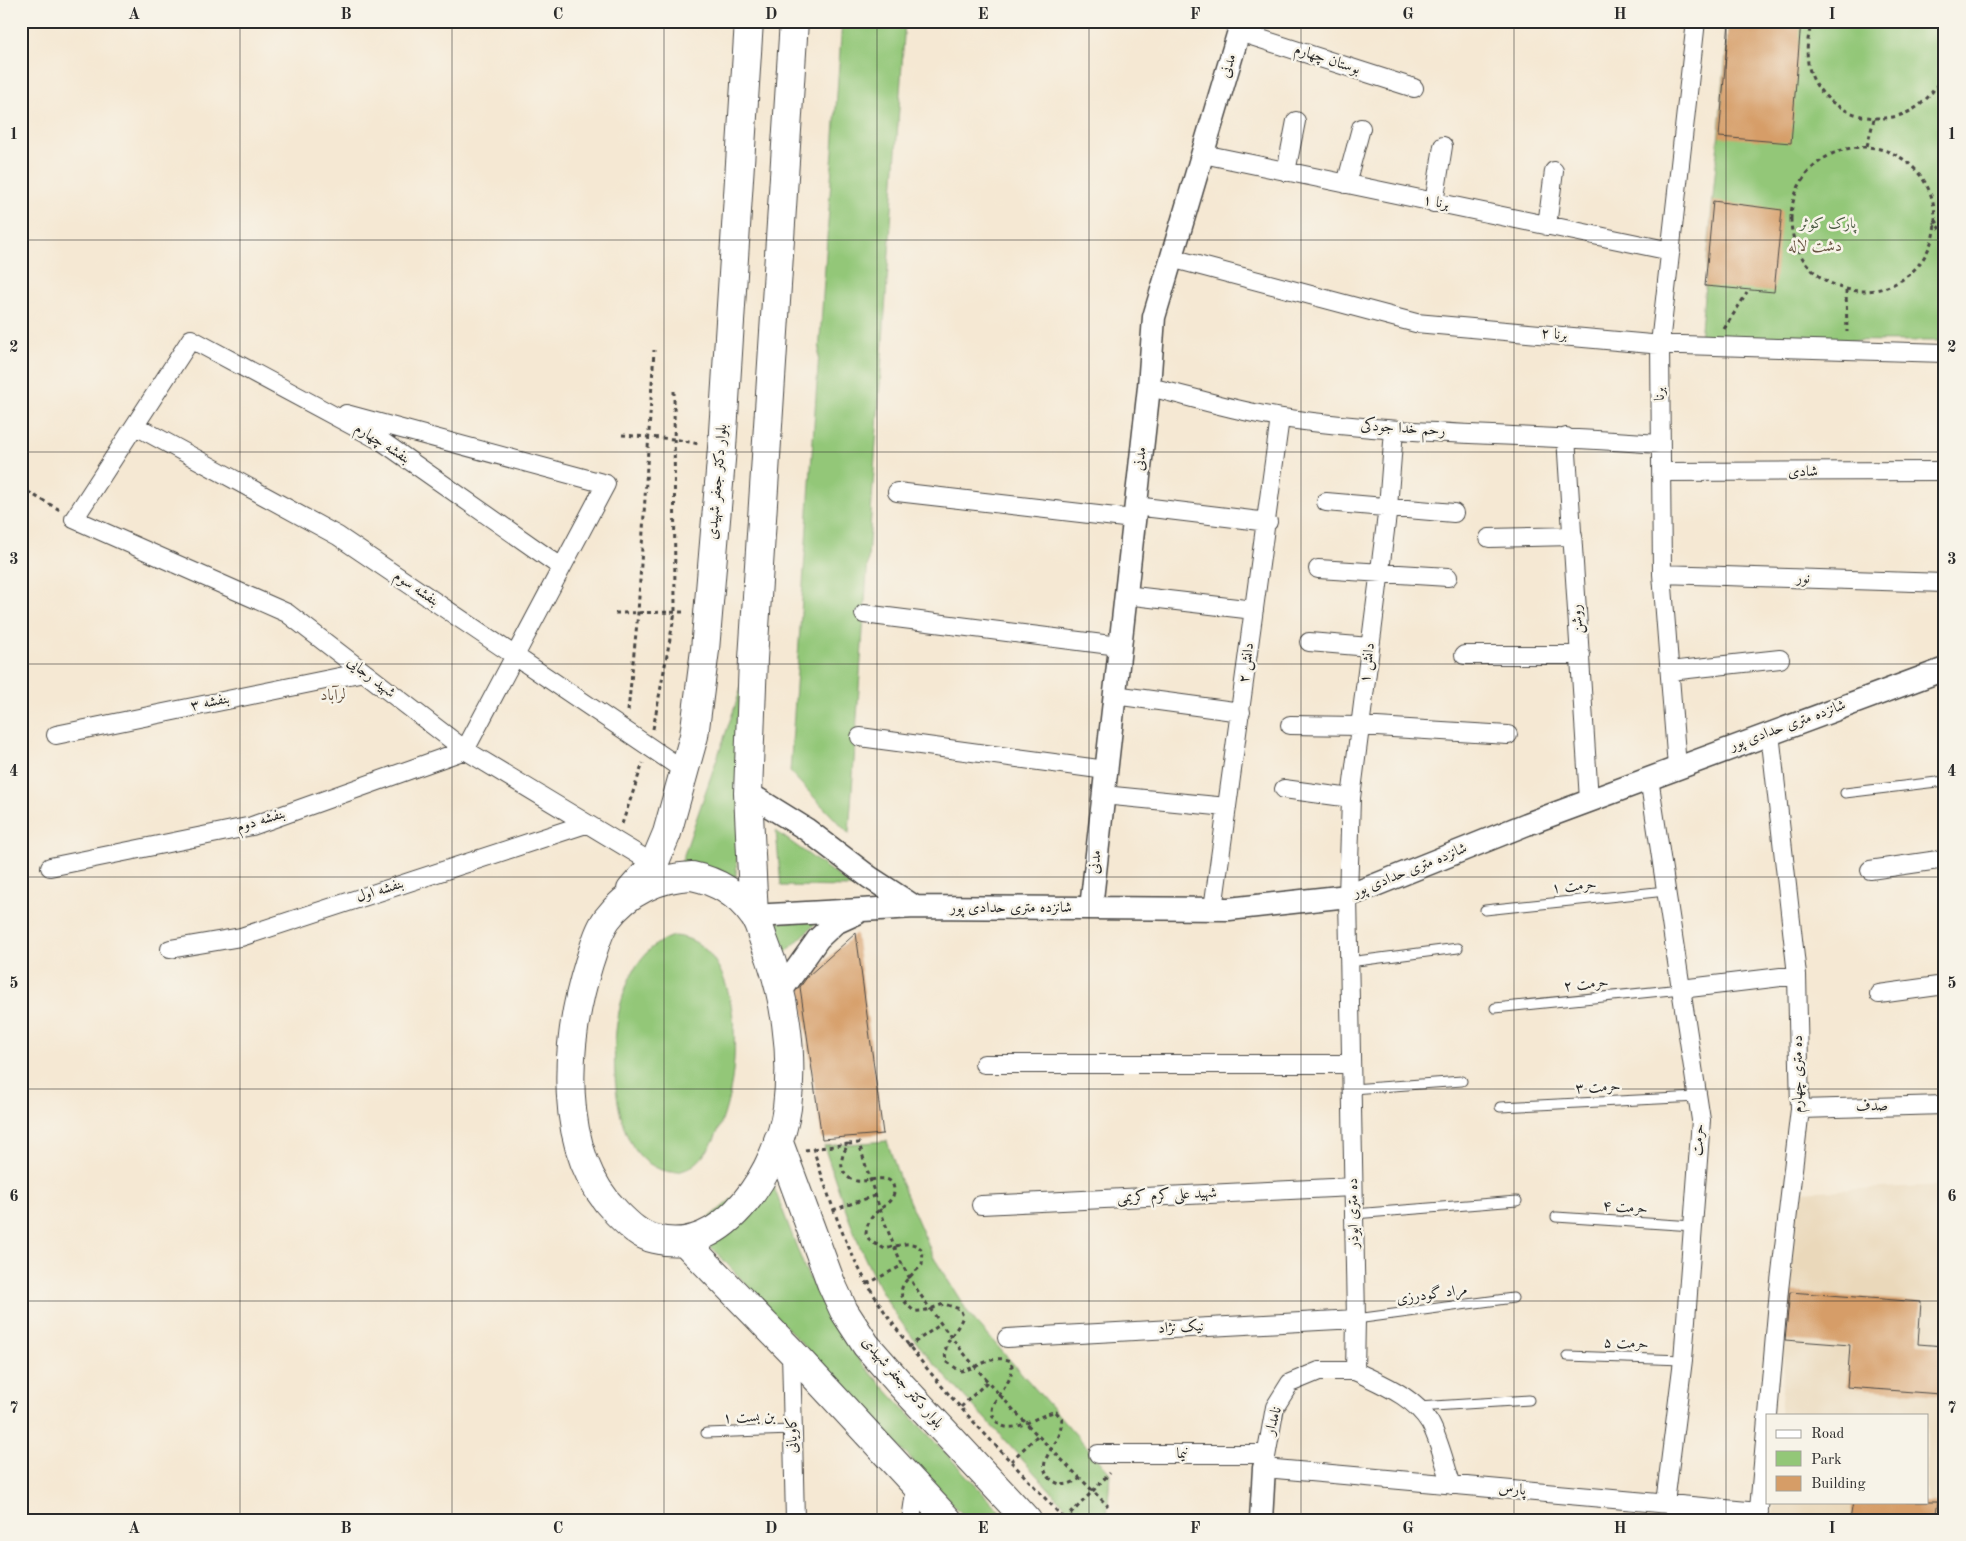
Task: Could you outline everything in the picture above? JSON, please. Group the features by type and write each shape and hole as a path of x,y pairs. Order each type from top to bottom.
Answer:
{"main road":[{"name":"بلوار دکتر جعفر شهیدی","path":"606,920 654,864 667,833 686,771 694,736 705,650 706,614 722,448 750,21"},
{"path":"754,916 724,886 708,879 692,876 672,877 654,882 631,896 606,920 584,980 574,1040 571,1085 574,1122 583,1158 596,1187 610,1206 631,1228 655,1240 684,1241 713,1231 731,1217 749,1198 781,1147 787,1108 786,1028 781,991 754,916 748,793 752,659 794,21"},
{"name":"بلوار دکتر جعفر شهیدی","path":"781,1147 831,1283 844,1311 866,1345 1027,1520"},
{"path":"684,1241 792,1350 948,1520"}],"street":[{"name":"برنا","path":"1677,768 1662,574 1660,344 1696,21"},
{"name":"بوستان چهارم","path":"1240,26 1414,88"},
{"name":"مدنی","path":"1091,908 1149,387 1154,317 1240,26"},
{"path":"1286,172 1296,121"},
{"path":"1346,184 1361,128"},
{"path":"1434,203 1443,146"},
{"name":"برنا ۱","path":"1203,154 1670,251"},
{"path":"1547,226 1554,171"},
{"name":"برنا ۲","path":"1171,258 1416,323 1660,344 1945,353"},
{"name":"بنفشه چهارم","path":"136,426 191,339 383,442 561,567"},
{"name":"رحم خدا جودکی","path":"1149,387 1280,418 1394,430 1566,437 1660,444"},
{"path":"316,406 606,484 465,750"},
{"name":"دانش ۲","path":"1213,909 1268,522 1280,418"},
{"path":"74,519 136,426"},
{"name":"بنفشه سوم","path":"136,426 338,536 686,771"},
{"name":"دانش ۱","path":"1348,896 1352,798 1388,507 1394,430"},
{"name":"روشن","path":"1566,437 1589,800"},
{"name":"شادی","path":"1662,472 1945,471"},
{"path":"897,492 1134,513 1268,522"},
{"path":"1326,502 1454,513"},
{"name":"شهید رجایی","path":"74,519 288,613 465,750 654,864"},
{"path":"1489,538 1573,536"},
{"path":"1318,569 1448,577"},
{"name":"نور","path":"1662,574 1945,584"},
{"path":"1125,595 1254,610"},
{"path":"864,614 1119,646"},
{"path":"1309,642 1370,648"},
{"path":"1464,656 1581,655"},
{"path":"1670,671 1780,659"},
{"name":"شانزده متری حدادی پور","path":"754,916 915,907 1213,909 1348,896 1589,800 1945,669"},
{"name":"بنفشه ۳","path":"56,735 364,672"},
{"path":"1114,695 1240,712"},
{"path":"1290,726 1360,726 1508,735"},
{"name":"ده متری چهارم","path":"1768,1414 1779,1290 1800,1109 1797,975 1770,733"},
{"path":"860,736 1106,770"},
{"name":"بنفشه دوم","path":"50,867 252,826 465,750"},
{"name":"حرمت","path":"1649,778 1701,1120 1683,1360 1665,1503"},
{"path":"1284,789 1352,798"},
{"path":"748,793 806,829 869,876 915,907"},
{"path":"1103,795 1227,807"},
{"name":"بنفشه اول","path":"170,949 241,937 586,824"},
{"path":"1870,870 1945,859"},
{"name":"ده متری ابوذر","path":"1348,896 1356,1319 1355,1371"},
{"path":"781,991 818,939 835,923 867,909"},
{"path":"1681,989 1797,975"},
{"path":"1879,994 1945,985"},
{"path":"984,1064 1351,1064"},
{"name":"صدف","path":"1800,1109 1945,1105"},
{"name":"شهید علی کرم کریمی","path":"981,1205 1354,1187"},
{"name":"نیک نژاد","path":"1007,1338 1356,1319"},
{"name":"کاویانی","path":"792,1350 794,1520"},
{"path":"1355,1371 1401,1394 1418,1407 1431,1424 1452,1485"},
{"name":"نامدار","path":"1265,1461 1275,1407 1290,1383 1319,1372 1355,1371"},
{"path":"1758,1516 1766,1430"},
{"name":"نیما","path":"1098,1454 1265,1461"},
{"path":"1261,1520 1265,1461"},
{"name":"پارس","path":"1265,1461 1452,1485 1665,1503 1758,1516"},
{"path":"911,1520 916,1485"}],"lane":[{"path":"1845,793 1945,781"},
{"name":"حرمت ۱","path":"1485,910 1666,892"},
{"path":"1349,962 1458,948"},
{"name":"حرمت ۲","path":"1494,1008 1681,989"},
{"path":"1352,1089 1462,1081"},
{"name":"حرمت ۳","path":"1500,1107 1698,1097"},
{"path":"1354,1214 1517,1201"},
{"name":"حرمت ۴","path":"1556,1217 1693,1226"},
{"name":"مراد گودرزی","path":"1356,1319 1513,1298"},
{"name":"حرمت ۵","path":"1568,1356 1683,1360"},
{"path":"1418,1407 1529,1400"},
{"name":"بن بست ۱","path":"706,1433 793,1430"}],"path":[{"path":"1812,21 1807,42 1808,65 1817,86 1832,102 1852,114 1874,119 1898,116 1920,105 1937,87 1945,70"},
{"path":"1944,21 1945,25"},
{"path":"1937,87 1945,96"},
{"path":"1867,146 1874,119"},
{"path":"1867,146 1889,151 1902,158 1924,179 1933,200 1935,223 1930,247 1916,268 1896,284 1871,291 1846,290 1823,280 1804,263 1793,241 1790,216 1794,193 1806,174 1823,158 1844,148 1867,146"},
{"path":"1935,223 1945,217"},
{"path":"1935,223 1945,235"},
{"path":"1846,290 1847,350"},
{"path":"1712,346 1747,293"},
{"path":"626,730 638,613 654,350"},
{"path":"616,841 650,745 675,612 674,387"},
{"path":"622,435 674,439 722,448"},
{"path":"21,488 74,519"},
{"path":"615,613 675,612 706,614"},
{"path":"781,1147 813,1148 859,1143 874,1196 903,1266 930,1309 999,1394 1108,1506"},
{"path":"849,1144 842,1152 842,1168 849,1176 857,1181 885,1179 891,1183 894,1190 892,1197 870,1217 866,1234 877,1246 885,1249 909,1243 917,1245 923,1251 922,1265 910,1276 902,1288 904,1300 914,1311 930,1309 944,1304 960,1309 963,1316 960,1324 945,1345 946,1361 960,1372 1002,1357 1011,1361 1013,1368 1012,1376 992,1408 994,1417 999,1424 1008,1428 1018,1427 1046,1412 1056,1412 1062,1419 1060,1432 1045,1459 1045,1469 1048,1478 1057,1484 1067,1486 1081,1478"},
{"path":"813,1148 833,1210 867,1284 908,1347 961,1407 1065,1520 1110,1473"},
{"path":"833,1210 874,1196"},
{"path":"867,1284 903,1266"},
{"path":"908,1347 941,1324"},
{"path":"961,1407 988,1381"},
{"path":"1011,1461 1038,1435"}],"shaded area":[{"path":"1945,1185 1945,1488 1941,1520 1773,1520 1774,1504 1928,1504 1928,1414 1780,1414 1797,1192"}],"green space":[{"path":"842,21 905,21 849,834 790,772"},
{"name":"پارک کوثر","path":"1729,21 1945,21 1945,341 1700,340"},
{"path":"747,671 735,892 674,884"},
{"path":"776,831 853,887 781,886"},
{"path":"819,920 779,959 778,922"},
{"path":"673,936 704,948 724,978 733,1020 734,1066 725,1111 710,1147 687,1169 659,1169 648,1163 640,1155 627,1135 620,1112 614,1054 617,1023 624,994 635,968 651,948"},
{"path":"887,1141 900,1180 934,1258 969,1314 1110,1473 1107,1518 1160,1520 1078,1520 937,1367 900,1320 870,1270 848,1218 824,1146"},
{"path":"767,1169 805,1269 833,1325 863,1365 1008,1520 968,1520 695,1230"}],"building":[{"path":"1729,21 1801,21 1791,143 1719,137"},
{"path":"1713,201 1782,210 1774,292 1705,286"},
{"path":"856,933 883,1134 822,1139 800,987 808,976"},
{"path":"1790,1292 1921,1302 1918,1344 1944,1346 1940,1394 1847,1387 1850,1345 1785,1340"},
{"path":"1928,1502 1938,1502 1935,1520 1850,1520 1853,1504 1928,1504"}],"district":[{"name":"دشت لاله","path":"1815,247"},
{"name":"لرآباد","path":"333,696"}]}
